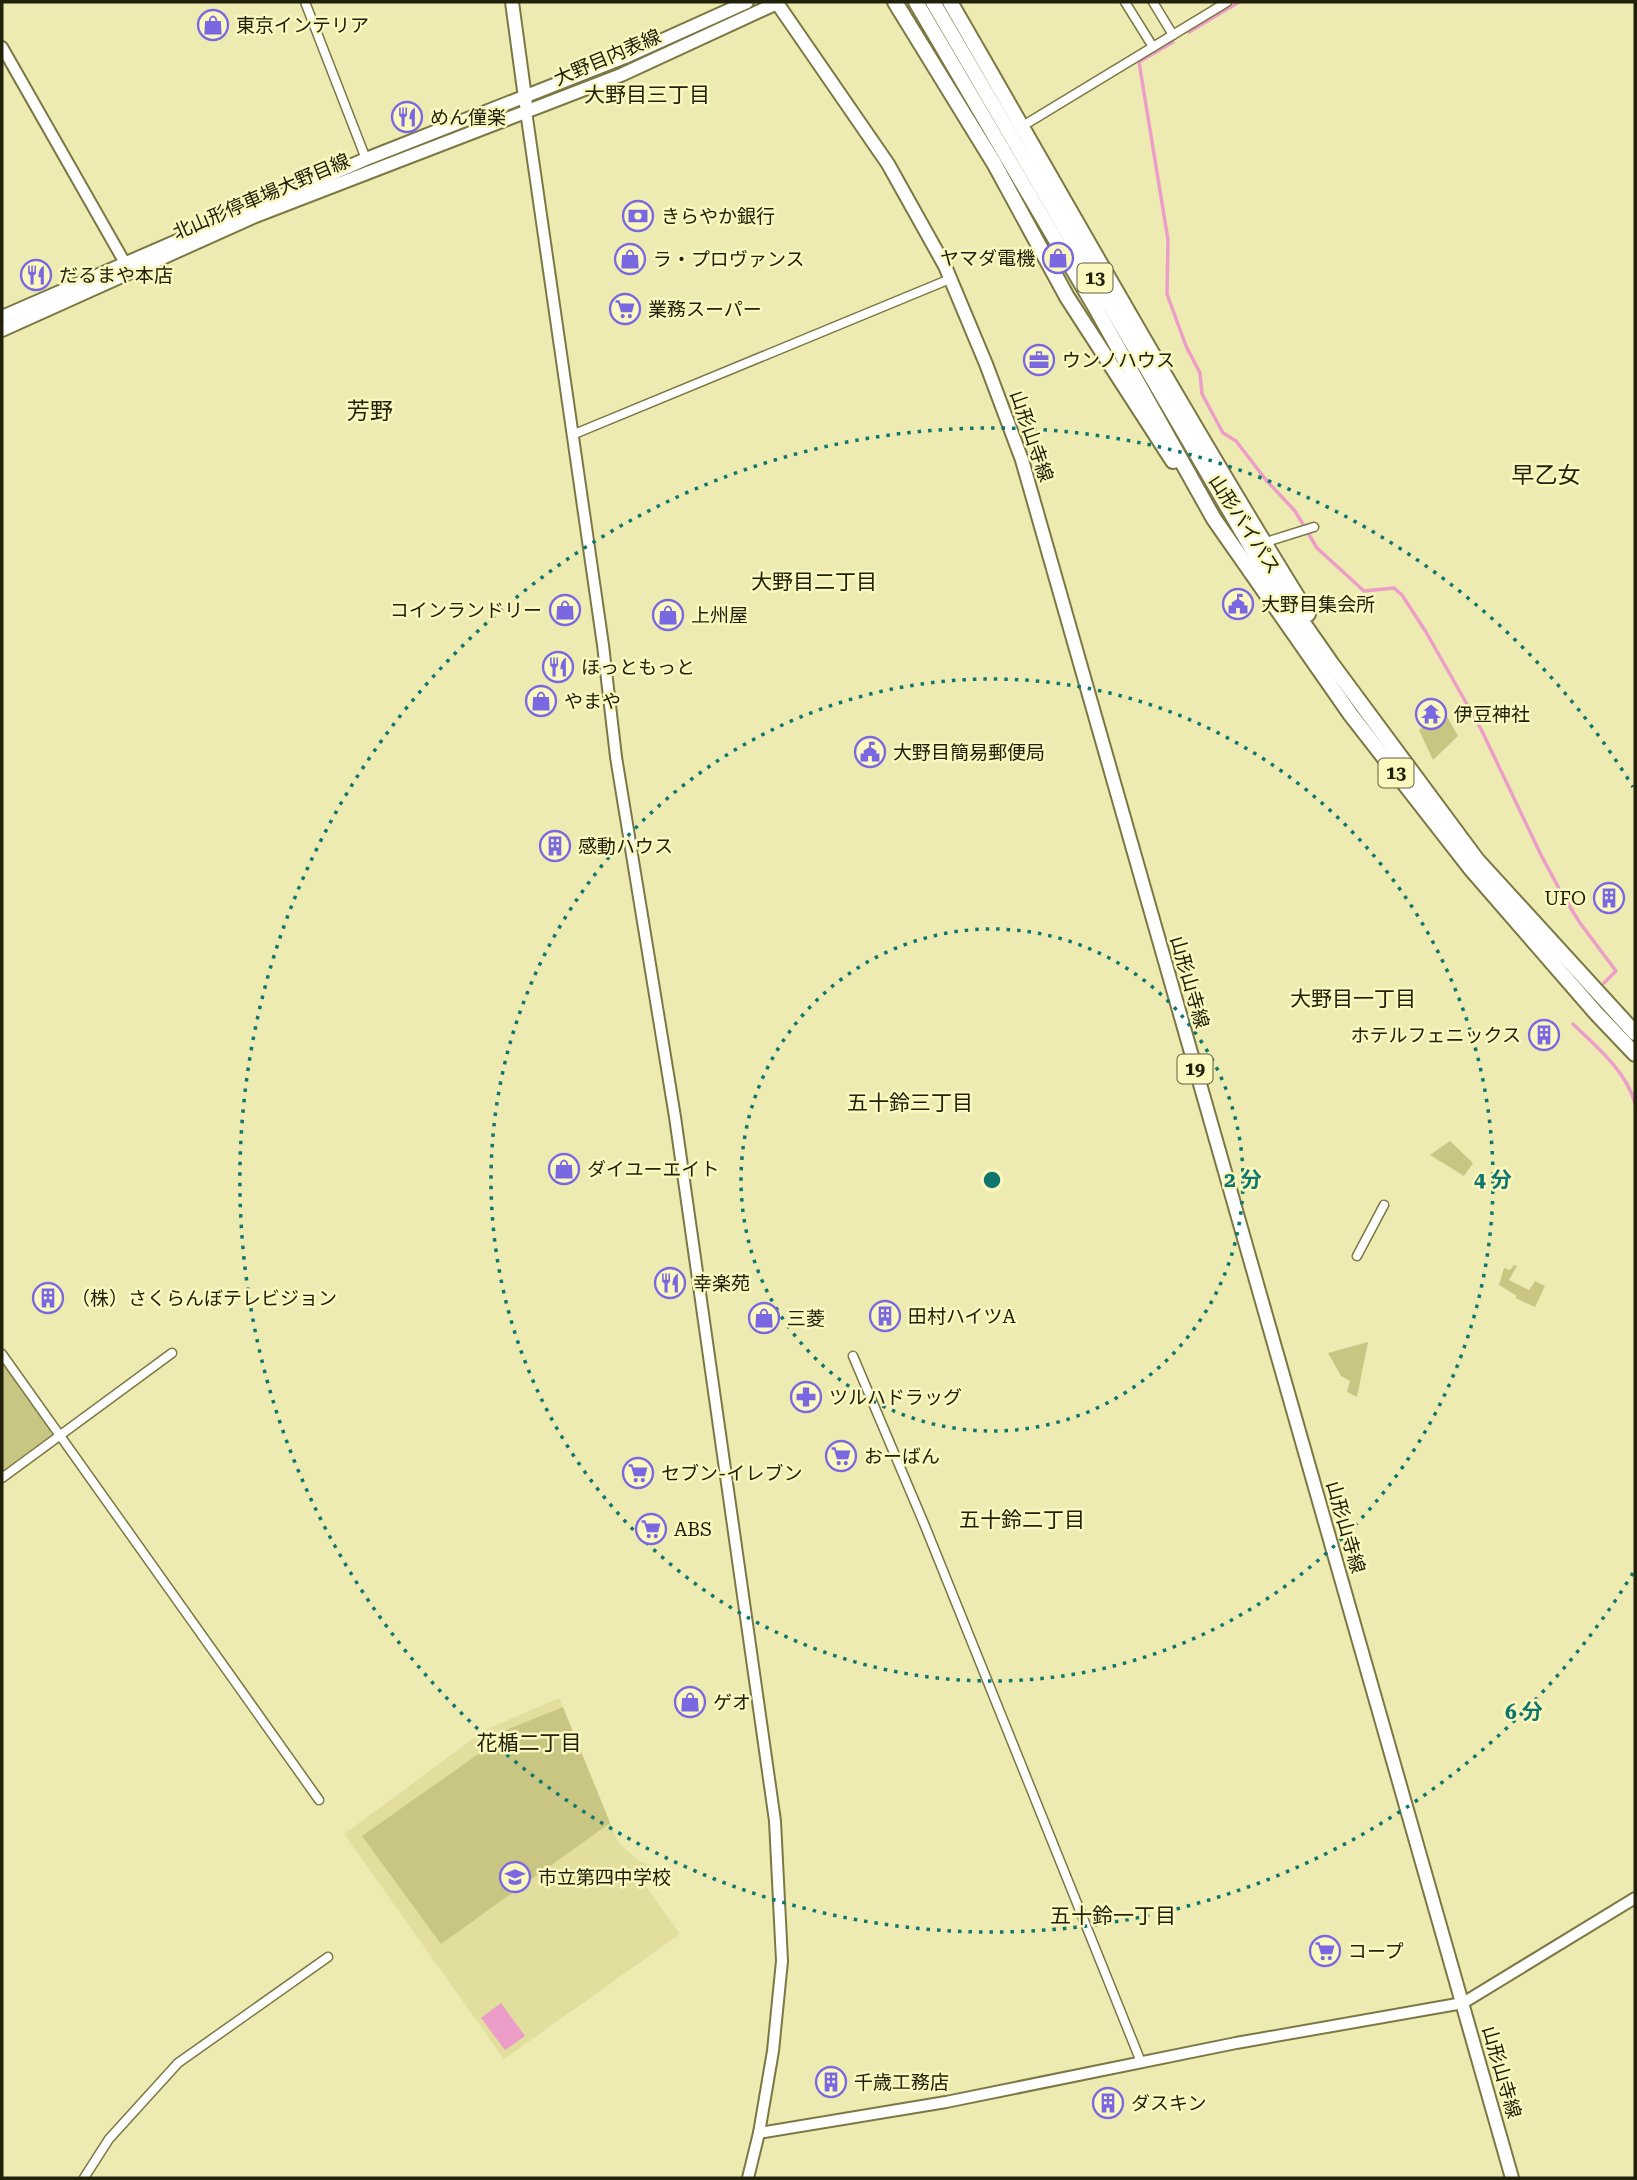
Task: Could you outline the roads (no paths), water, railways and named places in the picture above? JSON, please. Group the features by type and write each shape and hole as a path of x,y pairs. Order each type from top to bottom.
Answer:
{"highway":[{"path":"895,2 993,163 1067,298 1148,425 1214,519"},
{"name":"山形バイパス","path":"916,2 1094,305 1214,519 1351,715 1471,869 1635,1054"},
{"name":"山形バイパス","path":"933,2 1259,548 1376,724 1477,860 1635,1033"},
{"path":"950,2 1259,548"}],"main road":[{"path":"512,2 526,104"},
{"name":"大野目内表線","path":"526,104 747,2"},
{"name":"大野目内表線","path":"526,104 621,75 778,2"},
{"name":"山形山寺線","path":"778,2 888,164 945,266 986,363 1022,460 1512,2178"},
{"name":"北山形停車場大野目線","path":"2,317 366,159 526,104"},
{"name":"北山形停車場大野目線","path":"2,330 253,217 526,104"}],"street":[{"path":"305,2 366,159"},
{"path":"1125,2 1153,47"},
{"path":"1153,2 1173,35"},
{"path":"1021,128 1227,2"},
{"path":"2,47 125,263"},
{"path":"526,104 603,645 616,757 675,1117 775,1821 782,1961 773,2051 759,2133 748,2178"},
{"path":"572,435 950,279"},
{"path":"1259,548 1314,527"},
{"path":"1357,1256 1384,1205"},
{"path":"2,1478 172,1353"},
{"path":"2,1354 319,1800"},
{"path":"853,1356 1141,2062"},
{"path":"759,2133 946,2102 1141,2062 1463,2003 1635,1898"},
{"path":"84,2178 109,2139 178,2063 328,1957"}],"waterway":[{"path":"1189,32 1239,2"},
{"path":"1173,42 1139,62 1168,240 1167,294 1186,346 1200,373 1202,394 1223,433 1236,441 1266,480 1295,511 1317,548 1364,591 1394,588 1402,595 1481,729 1562,894 1616,971 1604,983"},
{"path":"1573,1024 1625,1080 1635,1103"}],"place":[{"name":"東京インテリア","path":"213,25"},
{"name":"めん僮楽","path":"407,117"},
{"name":"きらやか銀行","path":"638,216"},
{"name":"ヤマダ電機","path":"1058,258"},
{"name":"ラ・プロヴァンス","path":"630,259"},
{"name":"だるまや本店","path":"36,275"},
{"name":"業務スーパー","path":"625,309"},
{"name":"ウンノハウス","path":"1039,360"},
{"name":"大野目集会所","path":"1238,604"},
{"name":"コインランドリー","path":"565,610"},
{"name":"上州屋","path":"668,615"},
{"name":"ほっともっと","path":"558,667"},
{"name":"やまや","path":"541,701"},
{"name":"伊豆神社","path":"1431,714"},
{"name":"大野目簡易郵便局","path":"870,752"},
{"name":"感動ハウス","path":"555,846"},
{"name":"UFO","path":"1609,898"},
{"name":"ホテルフェニックス","path":"1544,1035"},
{"name":"ダイユーエイト","path":"564,1169"},
{"name":"幸楽苑","path":"670,1283"},
{"name":"（株）さくらんぼテレビジョン","path":"48,1298"},
{"name":"田村ハイツA","path":"885,1316"},
{"name":"三菱","path":"764,1318"},
{"name":"ツルハドラッグ","path":"806,1397"},
{"name":"おーばん","path":"841,1456"},
{"name":"セブン-イレブン","path":"638,1473"},
{"name":"ABS","path":"651,1529"},
{"name":"ゲオ","path":"690,1702"},
{"name":"市立第四中学校","path":"515,1877"},
{"name":"コープ","path":"1325,1951"},
{"name":"千歳工務店","path":"831,2082"},
{"name":"ダスキン","path":"1108,2103"}],"district":[{"name":"大野目三丁目","path":"647,95"},
{"name":"芳野","path":"370,411"},
{"name":"早乙女","path":"1546,475"},
{"name":"大野目二丁目","path":"814,582"},
{"name":"大野目一丁目","path":"1353,999"},
{"name":"五十鈴三丁目","path":"910,1103"},
{"name":"五十鈴二丁目","path":"1022,1520"},
{"name":"花楯二丁目","path":"529,1743"},
{"name":"五十鈴一丁目","path":"1113,1916"}]}
